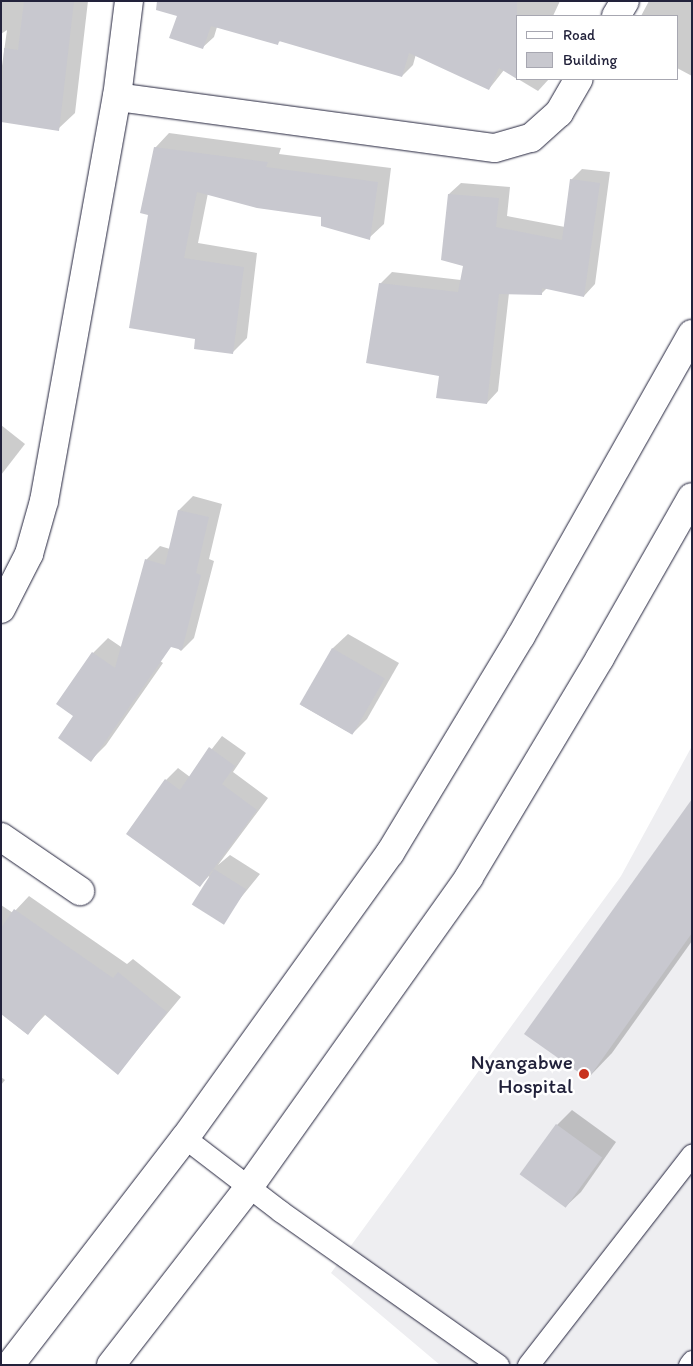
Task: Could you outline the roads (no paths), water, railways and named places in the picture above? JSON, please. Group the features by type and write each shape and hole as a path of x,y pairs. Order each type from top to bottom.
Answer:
{"street":[{"path":"1,609 29,554 44,501 117,97 129,1"},
{"path":"617,15 625,1"},
{"path":"117,97 495,148 531,138 559,113 578,80"},
{"path":"10,1365 185,1138 390,853 522,636 692,334"},
{"path":"111,1365 249,1187 468,877 600,658 692,496"},
{"path":"1,837 80,891"}],"lane":[{"path":"185,1138 249,1187 498,1365"},
{"path":"528,1365 692,1154"},
{"path":"689,1365 692,1361"}],"place":[{"name":"Nyangabwe Hospital","path":"584,1074"}]}
